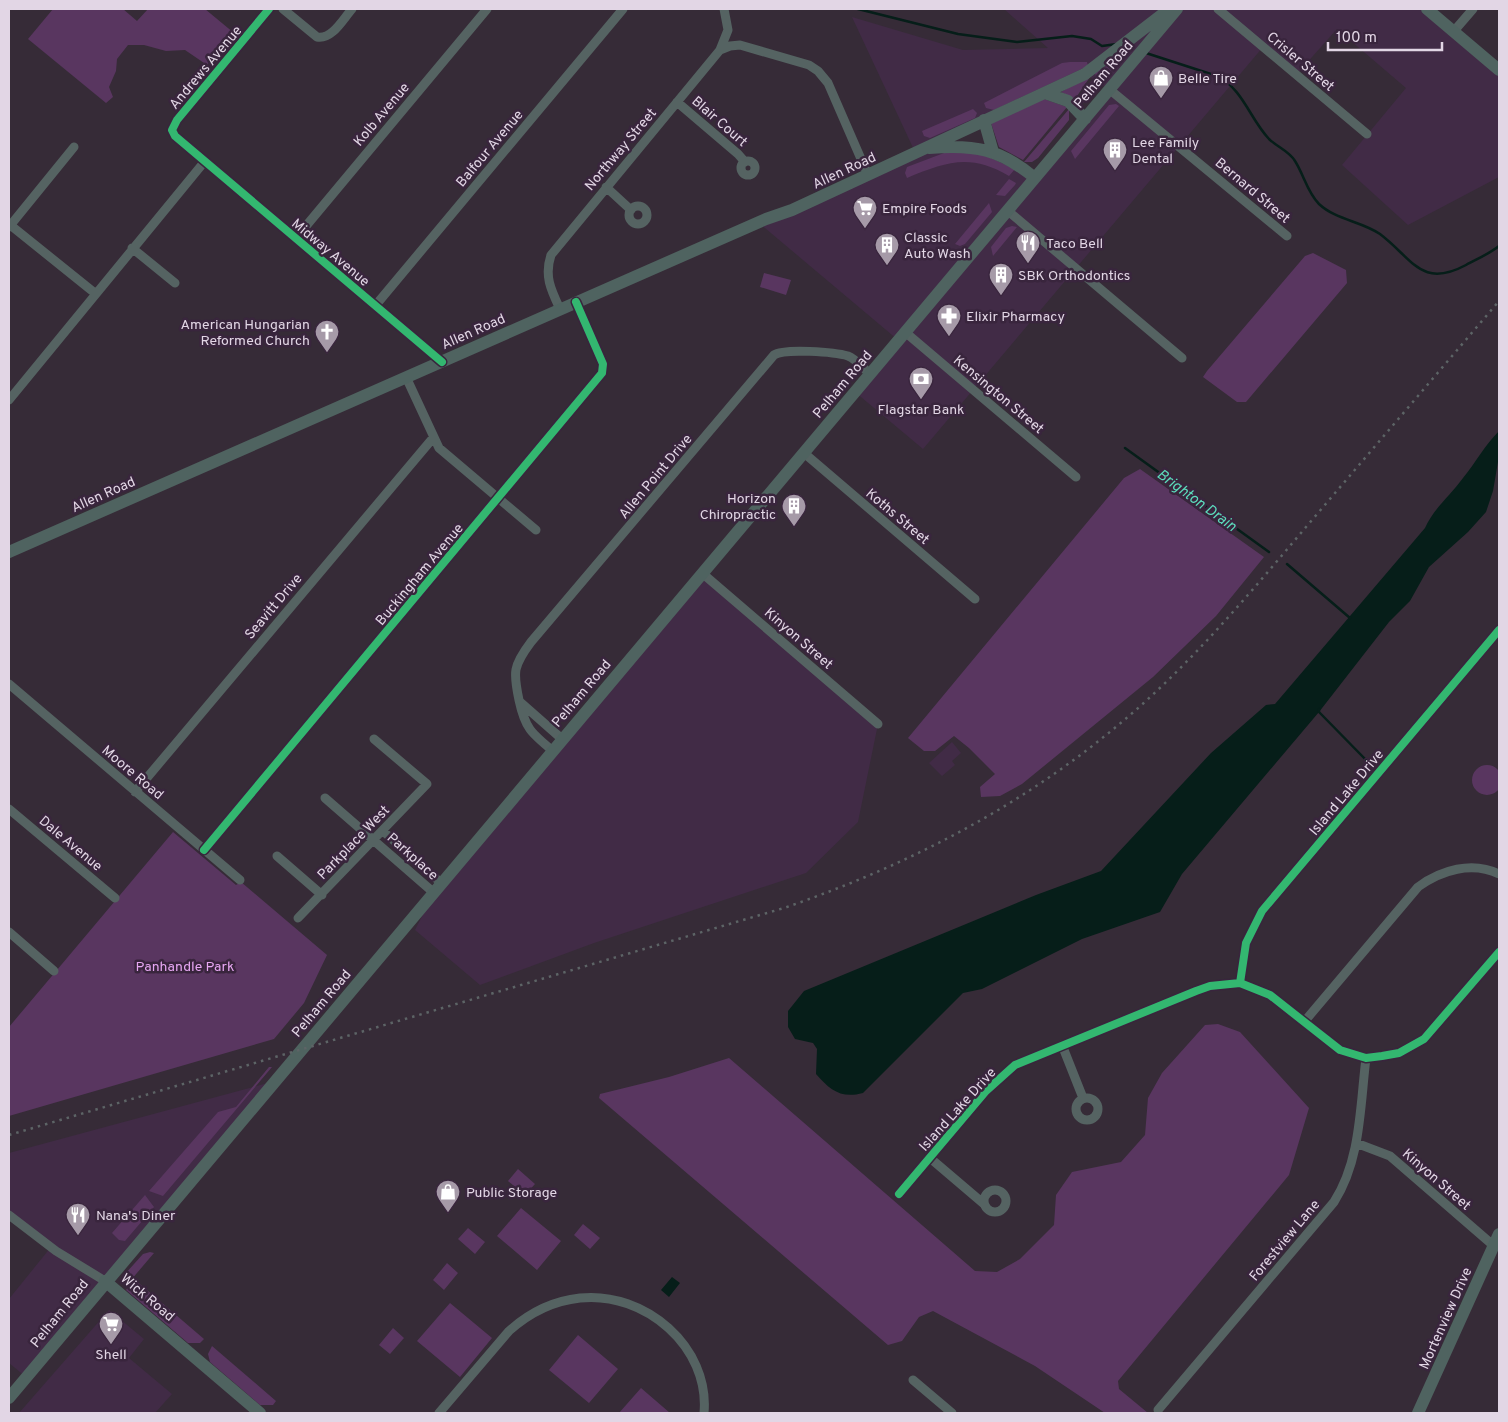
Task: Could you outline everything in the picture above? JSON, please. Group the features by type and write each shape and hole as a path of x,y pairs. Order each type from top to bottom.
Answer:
{"main road":[{"name":"Allen Road","path":"9,552 576,302 792,210 1045,93 1085,74 1115,53 1170,9"},
{"name":"Pelham Road","path":"9,1398 105,1281 1177,9"},
{"path":"1427,9 1499,70"},
{"path":"1045,93 1068,101 1085,119"},
{"path":"984,120 994,152"},
{"name":"Allen Road","path":"922,149 955,146 977,147 994,152 1019,164 1036,178"},
{"name":"Mortenview Drive","path":"1418,1413 1497,1240"},
{"name":"Wick Road","path":"105,1281 252,1411"}],"street":[{"name":"Andrews Avenue","path":"205,161 175,136 172,130 177,120 269,9"},
{"path":"283,9 322,38 331,34 352,9"},
{"name":"Kolb Avenue","path":"296,238 487,9"},
{"name":"Balfour Avenue","path":"375,306 623,9"},
{"name":"Northway Street","path":"560,309 548,281 547,270 551,255 720,50 728,30 724,9"},
{"name":"Crisler Street","path":"1218,9 1367,134"},
{"path":"1454,31 1473,9"},
{"path":"720,50 740,45 809,65 818,71 828,83 868,175"},
{"name":"Bernard Street","path":"1109,89 1287,236"},
{"name":"Blair Court","path":"677,102 745,162"},
{"path":"74,147 9,226 96,294"},
{"name":"Midway Avenue","path":"205,161 442,362"},
{"path":"9,400 205,161"},
{"path":"606,187 631,210"},
{"path":"1008,211 1182,358"},
{"path":"132,248 175,283"},
{"name":"Buckingham Avenue","path":"204,850 604,371 603,364 576,302"},
{"name":"Kensington Street","path":"905,332 1076,477"},
{"name":"Allen Point Drive","path":"552,751 530,730 520,712 520,702 514,680 518,664 528,647 774,355 780,351 791,351 848,356 870,374"},
{"path":"406,377 439,448 536,530"},
{"name":"Seavitt Drive","path":"135,792 433,438"},
{"name":"Koths Street","path":"804,453 975,599"},
{"name":"Kinyon Street","path":"702,574 878,724"},
{"name":"Island Lake Drive","path":"1240,983 1246,943 1262,911 1499,630"},
{"name":"Moore Road","path":"9,684 240,880"},
{"path":"520,702 562,739"},
{"name":"Parkplace West","path":"298,918 375,840 426,784 374,739"},
{"name":"Parkplace","path":"326,798 375,840 437,888"},
{"name":"Dale Avenue","path":"9,808 115,898"},
{"name":"Parkplace","path":"383,831 437,888"},
{"path":"277,856 322,895"},
{"path":"1304,1022 1418,887 1432,877 1466,868 1480,868 1499,874"},
{"path":"9,932 54,971"},
{"name":"Island Lake Drive","path":"899,1194 1000,1077 1015,1065 1062,1045 1210,986 1240,983 1270,996 1340,1050 1366,1058 1399,1053 1420,1043 1434,1030 1499,952"},
{"path":"1062,1045 1083,1098"},
{"name":"Forestview Lane","path":"1158,1410 1334,1202 1351,1168 1356,1143 1366,1058"},
{"name":"Kinyon Street","path":"1356,1143 1390,1156 1497,1240"},
{"path":"930,1158 984,1204"},
{"name":"Wick Road","path":"9,1215 62,1255 105,1281"},
{"path":"439,1413 508,1331 526,1317 545,1306 580,1298 600,1298 633,1306 662,1322 676,1336 696,1365 704,1394 704,1413"},
{"path":"912,1380 952,1413"}],"shaded area":[{"path":"1004,9 1427,9 1499,70 1499,177 1408,225 1342,165 1406,88 1337,29 1296,75 1263,47 923,449 855,392 898,340 759,223 915,152 852,17 963,50 1048,48","holes":["1085,74 1109,89 1036,178 955,146 924,148"]},
{"path":"1499,431 1499,456 1493,491 1486,512 1468,532 1429,567 1410,601 1389,622 1319,712 1182,874 1160,912 1082,939 982,989 963,993 863,1093 855,1095 842,1094 831,1089 821,1080 816,1074 817,1049 813,1043 795,1039 788,1027 788,1011 804,991 1036,895 1101,871 1211,753 1266,705 1275,704 1425,528 1438,508"},
{"path":"702,573 878,724 858,822 806,873 594,943 480,985 415,930 437,887"},
{"path":"952,742 961,753 952,761 955,765 942,776 929,763"},
{"path":"275,1081 26,1377 9,1363 9,1299 51,1247 9,1215 9,1153"},
{"path":"672,1277 680,1283 669,1297 661,1290"},
{"path":"109,1310 144,1339 129,1358 172,1394 155,1413 19,1413"}],"green space":[{"path":"53,9 123,9 137,21 148,9 205,9 234,33 207,65 185,50 166,51 144,45 128,45 117,59 116,71 109,87 113,97 106,103 28,39"},
{"path":"1118,59 1118,62 1083,103 1078,104 1076,100 1096,76 1095,73"},
{"path":"1087,62 1088,66 994,110 986,108 984,103 1062,63"},
{"path":"1092,74 1075,99 1061,92"},
{"path":"1044,99 1067,107 1023,160 999,147 991,123"},
{"path":"1116,104 1119,106 1075,159 1071,151 1109,105"},
{"path":"973,109 977,113 975,118 930,138 924,136 922,131"},
{"path":"1069,109 1069,120 1038,158 1032,162 1024,162"},
{"path":"978,152 1015,169 1009,176 982,164 958,162 946,164 907,178 905,173 907,167 944,153"},
{"path":"1009,179 1016,183 1015,185 1005,196 996,195"},
{"path":"989,203 992,212 965,244 960,246 955,244"},
{"path":"1017,227 993,256 991,247 1006,228"},
{"path":"1313,253 1346,270 1347,283 1246,402 1237,402 1203,377 1305,256"},
{"path":"764,273 791,280 786,295 760,287"},
{"path":"1140,469 1264,557 1216,616 1153,677 1022,784 1000,796 981,797 980,787 995,774 969,748 954,736 935,751 924,751 908,738 1124,478"},
{"path":"1487,765 1493,766 1501,774 1501,786 1493,794 1487,795 1481,794 1473,786 1472,780 1473,774 1481,766"},
{"name":"Panhandle Park","path":"173,832 236,885 241,882 327,955 304,1003 274,1039 9,1116 9,1027"},
{"path":"1218,1024 1240,1032 1309,1108 1289,1175 1118,1381 1119,1389 1148,1413 1105,1413 1035,1366 933,1311 919,1317 902,1341 888,1345 599,1098 600,1094 669,1077 729,1058 975,1271 997,1272 1020,1259 1054,1225 1056,1195 1072,1172 1121,1162 1145,1135 1148,1098 1162,1073 1205,1025"},
{"path":"269,1067 272,1067 163,1196 149,1191 218,1112 236,1107"},
{"path":"518,1169 535,1184 525,1195 508,1181"},
{"path":"145,1195 154,1207 125,1241 119,1240 112,1233"},
{"path":"521,1208 561,1241 537,1270 497,1236"},
{"path":"583,1224 600,1238 590,1249 574,1235"},
{"path":"468,1228 485,1242 475,1254 458,1239"},
{"path":"154,1253 131,1280 125,1274 143,1254"},
{"path":"447,1263 458,1273 444,1290 433,1280"},
{"path":"134,1279 204,1339 200,1343 188,1343 126,1290"},
{"path":"450,1303 492,1338 460,1377 417,1341"},
{"path":"393,1328 404,1338 390,1354 379,1345"},
{"path":"578,1335 618,1369 589,1403 549,1370"},
{"path":"212,1346 276,1401 273,1405 260,1405 210,1362 208,1354"},
{"path":"641,1388 670,1413 619,1413"}],"waterway":[{"path":"858,9 958,34 1017,42 1072,36 1091,39 1102,46 1117,44"},
{"path":"1146,53 1217,76 1226,82 1240,96 1262,131 1292,158 1298,166 1311,194 1319,204 1333,214 1380,234 1418,268 1438,274 1451,272 1499,246"},
{"name":"Brighton Drain","path":"1125,448 1269,552"},
{"name":"Brighton Drain","path":"1287,564 1350,618"},
{"name":"Brighton Drain","path":"1319,709 1319,712 1368,762"}],"railway":[{"path":"9,1135 784,908 872,874 955,834 1035,787 1074,760 1111,731 1164,684 1237,607 1499,301"}],"cycle path":[{"path":"269,9 177,120 172,130 175,136 442,362"},
{"path":"204,850 602,373 603,364 576,302"},
{"path":"1240,983 1246,943 1262,911 1499,630"},
{"path":"899,1194 986,1091 1015,1065 1196,991 1210,986 1240,983 1270,995 1340,1050 1366,1058 1382,1056 1399,1053 1424,1039 1499,952"}],"place":[{"name":"Belle Tire","path":"1161,99"},
{"name":"Lee Family Dental","path":"1115,171"},
{"name":"Empire Foods","path":"865,229"},
{"name":"Taco Bell","path":"1028,264"},
{"name":"Classic Auto Wash","path":"887,266"},
{"name":"SBK Orthodontics","path":"1001,296"},
{"name":"Elixir Pharmacy","path":"949,337"},
{"name":"American Hungarian Reformed Church","path":"327,353"},
{"name":"Flagstar Bank","path":"921,400"},
{"name":"Horizon Chiropractic","path":"794,527"},
{"name":"Public Storage","path":"448,1213"},
{"name":"Nana's Diner","path":"78,1236"},
{"name":"Shell","path":"111,1345"}]}
